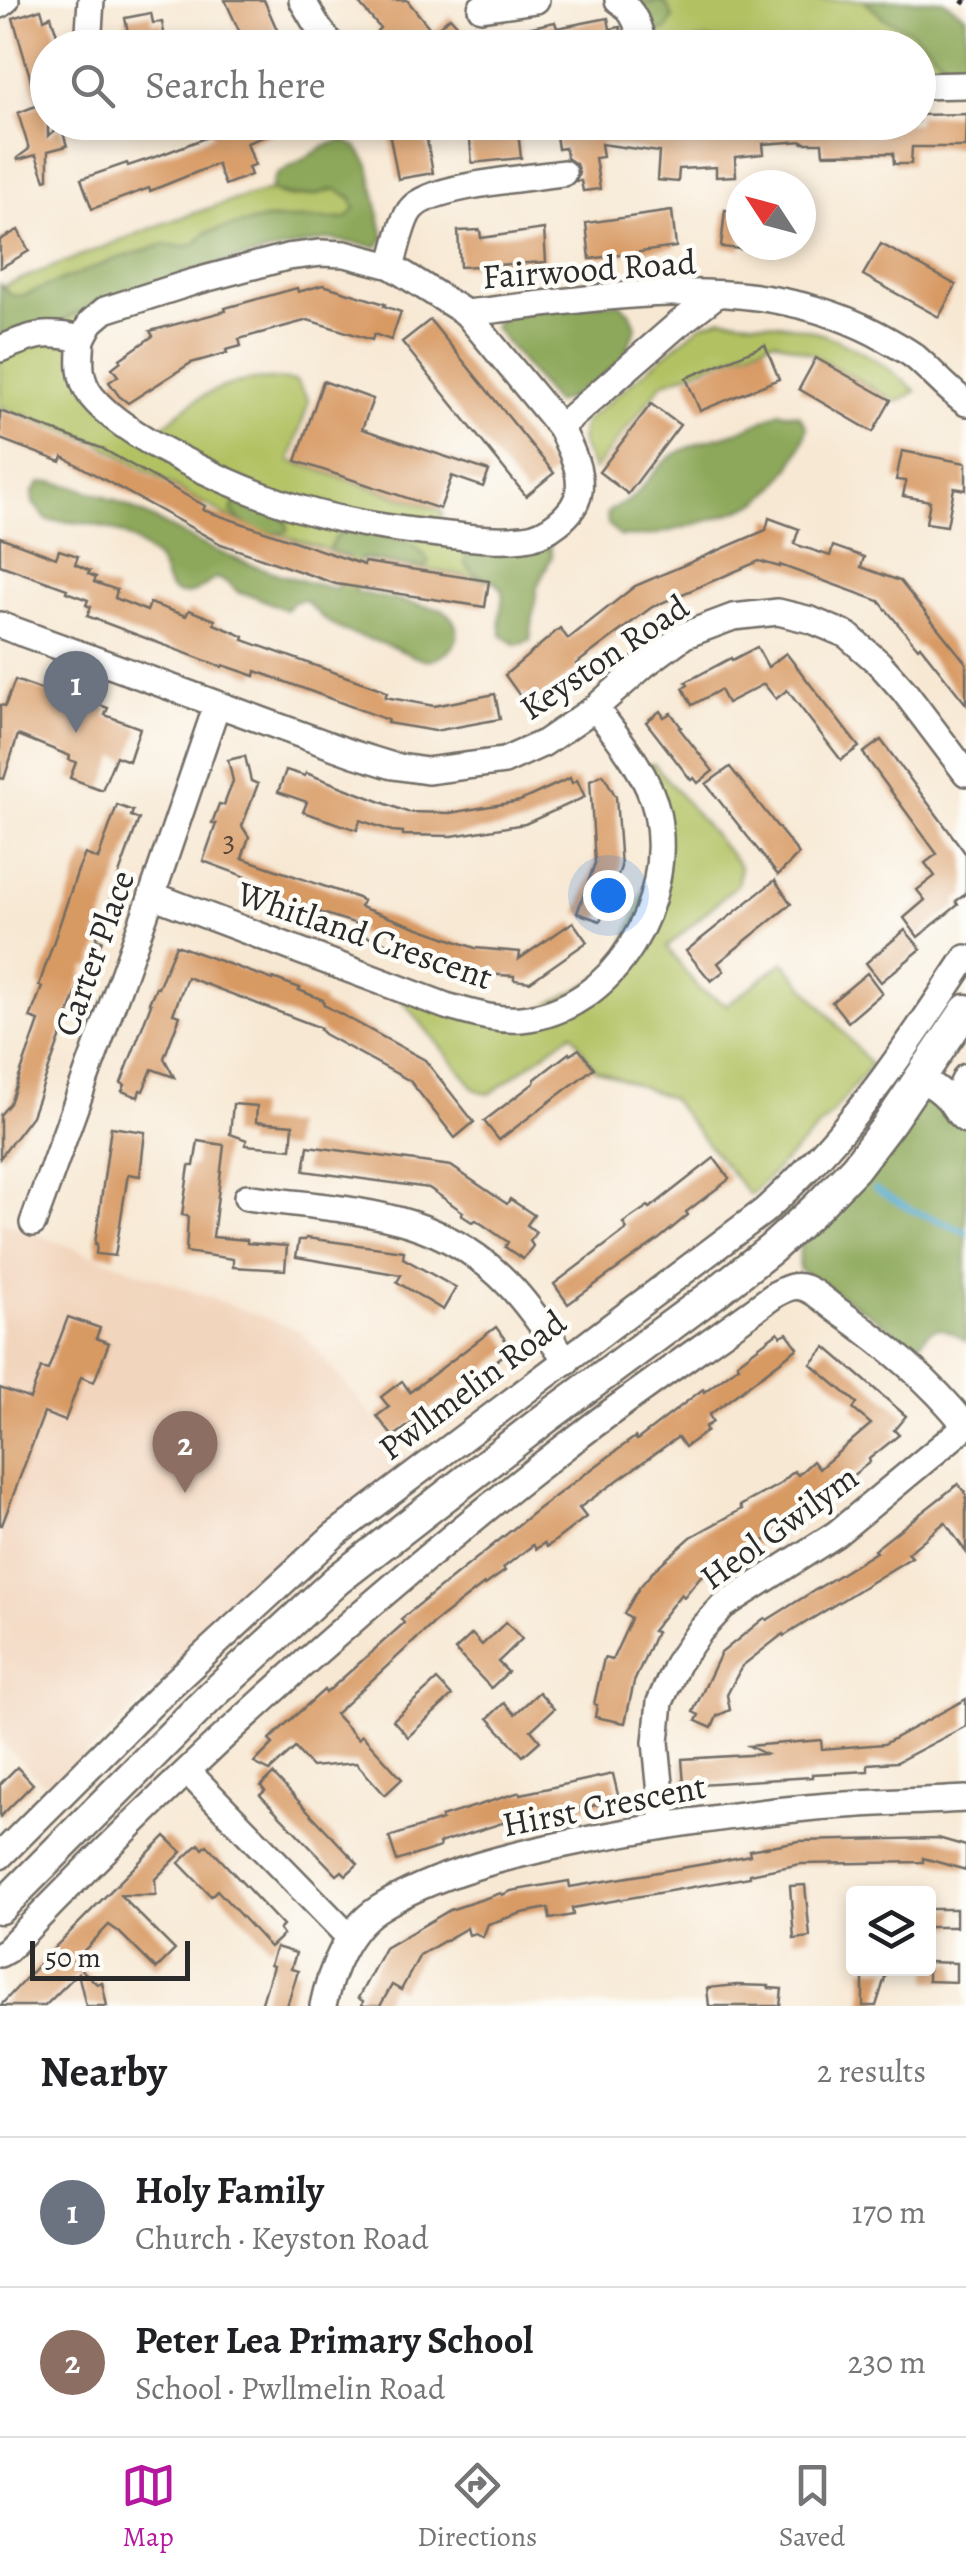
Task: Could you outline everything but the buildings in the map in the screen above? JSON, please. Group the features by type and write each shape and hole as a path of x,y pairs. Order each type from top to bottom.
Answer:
{"street":[{"path":"0,5 6,0"},
{"path":"89,30 91,0"},
{"path":"302,0 320,30"},
{"path":"480,8 536,0"},
{"path":"618,0 630,7 640,30"},
{"path":"936,86 966,85"},
{"path":"391,266 409,210 426,196 563,174"},
{"name":"Fairwood Road","path":"345,254 391,266 466,313 560,426 578,470 579,495 566,515 546,532 526,538 482,539 381,528 324,517 280,502 207,473 140,435 110,415 90,395 79,370 82,339 91,322 105,310 286,257 345,254"},
{"name":"Fairwood Road","path":"466,313 669,291 780,299 824,311 874,332 914,357 966,402"},
{"name":"Fairwood Road","path":"560,426 716,295"},
{"path":"0,349 51,332 82,339"},
{"name":"Keyston Road","path":"0,625 354,754 427,771 504,761 544,743 686,636 733,617 778,612 811,620 858,644 904,692 966,773"},
{"name":"Carter Place","path":"33,1223 218,705"},
{"name":"Whitland Crescent","path":"152,895 487,1018 521,1019 555,1011 616,968 634,943 657,886 657,812 632,756 595,708"},
{"name":"Pwllmelin Road","path":"0,1856 168,1688 333,1536 764,1211 803,1176 888,1075 966,958"},
{"name":"Pwllmelin Road","path":"0,1908 212,1696 337,1580 715,1293 818,1207 855,1168 966,1010"},
{"path":"959,1112 958,1089 966,1077"},
{"path":"920,1078 938,1088 959,1112"},
{"path":"247,1198 402,1220 458,1244 512,1288 567,1361"},
{"path":"1,1953 306,1660 421,1562 568,1445 776,1294 792,1286 807,1288 916,1371 966,1426"},
{"path":"715,1293 736,1324"},
{"path":"526,1391 546,1418"},
{"name":"Heol Gwilym","path":"664,1824 656,1742 660,1702 677,1664 700,1631 723,1606 836,1534 966,1426"},
{"path":"188,1772 349,1937"},
{"name":"Hirst Crescent","path":"323,2006 328,1984 349,1937 376,1910 415,1890 513,1854 664,1824 809,1808 966,1799"},
{"path":"20,1836 46,1863"}],"shaded area":[{"path":"0,1221 301,1331 410,1461 328,1526 50,1790 0,1740"},
{"path":"56,1943 104,1990 107,2006 7,2006 6,1998"}],"green space":[{"path":"640,0 864,0 882,17 908,30 638,30 630,9"},
{"path":"864,0 943,0 966,16 966,71 951,70 936,54 936,30 908,30 882,17"},
{"path":"657,1 667,5 673,18 667,29 646,30 639,28 630,9"},
{"path":"936,54 951,70 955,85 936,86"},
{"path":"343,140 357,147 369,165 384,238 377,247 329,239 216,264 114,296 45,329 0,341 0,284 12,296 25,295 165,244 195,244 207,232 266,219 346,219 355,209 351,197 335,189 303,196 271,190 279,173"},
{"path":"335,189 351,198 355,209 346,219 266,219 207,232 195,244 183,247 165,244 25,295 12,296 3,286 234,200 271,190 287,197"},
{"path":"100,303 79,370 150,440 181,411 215,390 253,380 296,381 309,401 290,461 442,511 441,534 482,539 493,580 348,557 226,516 97,442 0,407 0,341"},
{"path":"619,303 631,313 636,327 623,358 597,380 555,403 494,327 506,309"},
{"path":"722,318 792,326 842,342 874,359 916,391 898,402 810,353 774,340 663,383 594,470 581,440 585,421 701,325"},
{"path":"779,412 799,415 807,427 791,466 762,499 723,516 653,535 619,536 608,524 607,513 633,497 671,457"},
{"path":"53,482 115,501 240,561 336,589 348,557 330,549 344,531 404,541 423,553 429,563 422,568 361,558 355,592 444,610 453,621 457,637 443,655 421,659 335,626 305,600 293,602 286,610 239,593 216,578 181,594 169,587 155,558 121,533 90,524 47,520 33,503 32,493 40,483"},
{"path":"235,500 275,510 282,515 288,530 273,533 249,526 231,511"},
{"path":"482,539 549,542 552,556 537,587 530,641 517,645 502,636 501,589 465,564 466,552"},
{"path":"654,764 740,866 738,884 667,947 699,989 727,1005 784,962 871,1065 832,1114 750,1196 670,1098 595,1069 572,1033 490,1094 483,1093 475,1089 389,984 521,1019 616,969 659,847 636,765"},
{"path":"929,1097 966,1120 966,1341 936,1329 925,1336 914,1354 893,1331 799,1269 800,1244 844,1199 920,1103"}],"waterway":[{"path":"875,1189 910,1209 966,1232"}],"railway":[{"path":"962,0 966,3"}],"place":[{"name":"Holy Family","path":"76,733"},
{"name":"Peter Lea Primary School","path":"185,1493"}]}
